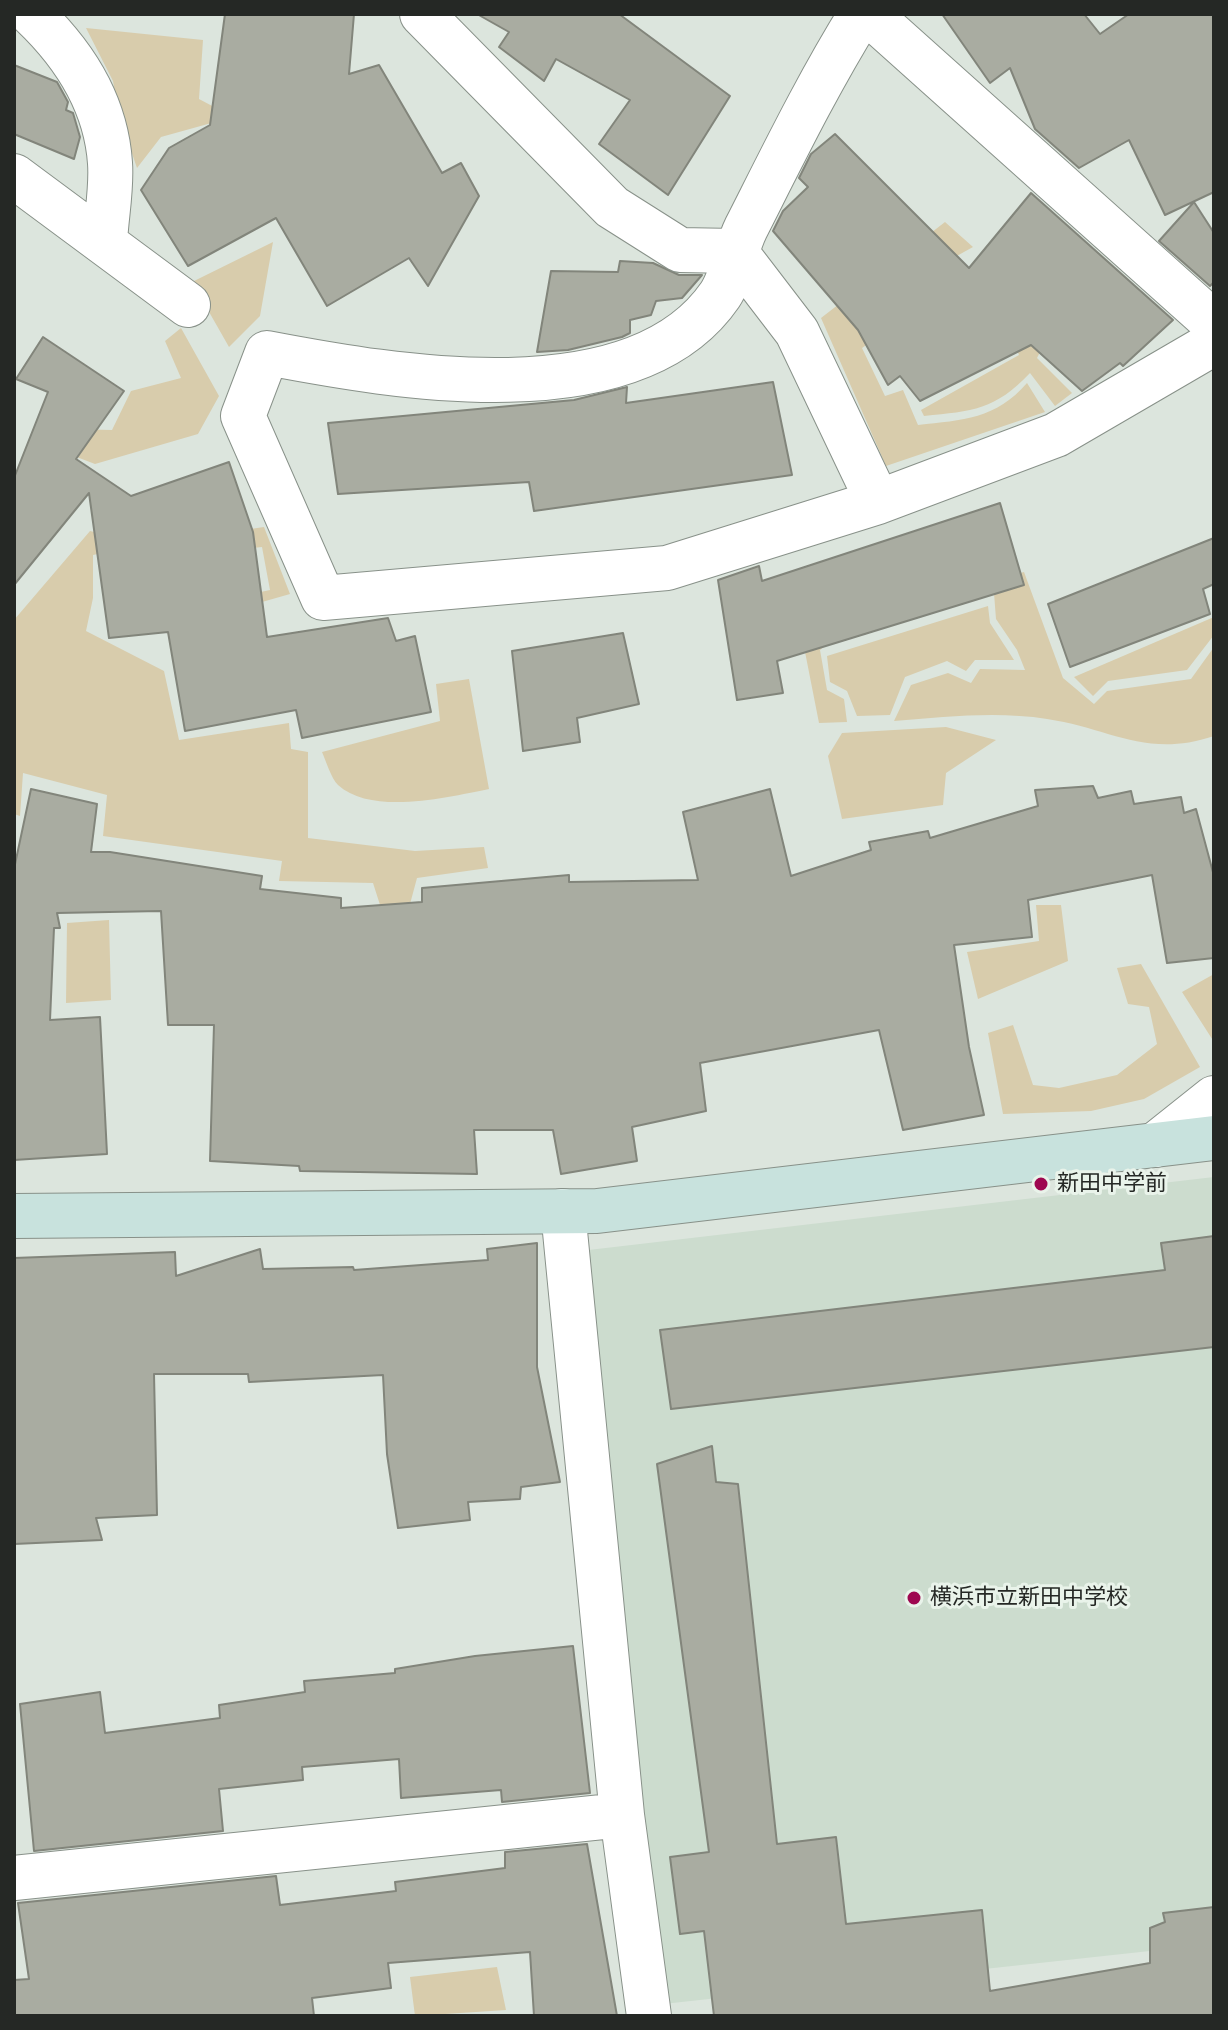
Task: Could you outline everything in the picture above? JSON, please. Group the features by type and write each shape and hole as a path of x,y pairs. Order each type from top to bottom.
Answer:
{"street":[{"path":"32,14 62,43 97,102 110,163 105,243"},
{"path":"422,14 612,207 680,250 735,251"},
{"path":"861,14 819,81 735,251 721,294 685,331 619,366 539,381 372,373 267,353 237,406 323,598 667,568 878,502 1056,435 1214,343"},
{"path":"869,14 1214,323"},
{"path":"14,176 188,305"},
{"path":"735,251 797,332 878,502"},
{"path":"1155,1145 1214,1098"},
{"path":"14,1216 597,1211 1214,1138"},
{"path":"563,1211 622,1815 649,2016"},
{"path":"14,1878 622,1815"}],"shaded area":[{"path":"86,28 203,40 199,99 233,117 161,137 137,168 119,115 113,81"},
{"path":"945,222 973,247 908,283 882,334 862,348 885,396 903,390 918,425 964,419 991,411 1027,383 1045,412 886,466 821,318"},
{"path":"273,242 260,316 229,347 192,282"},
{"path":"181,328 219,396 198,434 95,464 61,451 69,429 112,430 131,391 181,378 165,341"},
{"path":"1045,342 1037,358 1072,393 1055,406 1030,373 994,402 970,410 924,416 921,410 1019,355 1014,343"},
{"path":"264,527 290,594 234,610 232,598 270,590 262,547 243,549 237,531"},
{"path":"90,531 115,537 164,540 93,555 93,598 86,631 164,671 179,740 289,723 291,749 308,752 308,838 415,851 484,847 488,868 417,878 410,904 381,908 373,883 279,881 282,861 103,836 107,795 23,773 20,816 14,814 14,620"},
{"path":"1024,572 1063,678 1094,704 1107,691 1191,679 1214,647 1214,736 1190,742 1148,743 1069,723 1009,715 894,721 911,685 948,673 971,683 980,669 1025,670 1017,650 996,619 993,580"},
{"path":"795,601 831,641 820,650 827,690 844,699 847,722 819,723"},
{"path":"988,606 990,623 1014,660 975,660 966,671 947,661 905,677 890,715 857,716 847,691 830,682 827,656"},
{"path":"1214,617 1214,635 1187,670 1108,681 1093,696 1074,677"},
{"path":"469,679 489,789 411,802 390,802 353,794 335,782 322,752 440,721 436,684"},
{"path":"946,727 996,740 946,773 943,805 842,819 828,756 842,733"},
{"path":"1036,905 1061,905 1068,961 978,999 967,952 1039,941"},
{"path":"109,920 111,1000 66,1003 67,923"},
{"path":"1141,964 1200,1067 1144,1099 1091,1111 1003,1114 988,1033 1013,1025 1033,1085 1059,1088 1117,1075 1157,1044 1149,1007 1128,1004 1117,968"},
{"path":"1214,974 1214,1042 1182,992"},
{"name":"横浜市立新田中学校","path":"1214,1177 1214,1944 654,2005 580,1251"},
{"path":"497,1967 506,2010 415,2016 410,1977"}],"building":[{"path":"225,14 354,14 349,74 379,65 442,173 461,163 479,196 428,286 409,258 327,306 276,218 188,266 141,190 169,148 210,125"},
{"path":"477,14 619,14 730,96 668,195 599,144 630,100 556,59 544,81 499,47 509,32"},
{"path":"942,14 1084,14 1100,34 1129,14 1214,14 1214,192 1165,215 1129,140 1079,168 1035,129 1010,68 990,83"},
{"path":"14,65 57,82 68,102 66,110 73,113 80,137 74,159 14,134"},
{"path":"835,134 969,268 1031,193 1173,320 1123,366 1120,363 1082,391 1031,345 920,401 900,376 888,385 858,330 773,231 783,211 808,187 799,178 811,154"},
{"path":"1194,202 1214,233 1214,282 1210,286 1159,241"},
{"path":"620,261 653,263 679,275 702,275 682,298 656,301 651,315 630,320 630,333 622,337 568,350 537,352 551,271 618,272"},
{"path":"43,337 124,391 76,459 131,496 229,462 253,532 267,637 388,618 396,641 415,636 431,712 302,738 296,710 185,731 168,632 109,638 89,493 14,585 14,478 48,392 16,379"},
{"path":"773,382 792,475 534,511 529,482 338,494 328,423 574,400 627,387 626,403"},
{"path":"1000,503 1024,585 777,661 783,693 737,700 718,580 759,566 762,581"},
{"path":"1214,538 1214,584 1203,589 1210,614 1070,667 1048,604"},
{"path":"623,633 639,704 577,718 580,742 523,751 512,651"},
{"path":"1093,786 1098,798 1131,791 1134,804 1181,797 1184,813 1196,809 1214,876 1214,958 1167,963 1152,875 1028,900 1032,937 954,945 969,1047 984,1115 903,1130 879,1030 700,1063 706,1111 632,1127 637,1161 561,1174 553,1130 474,1130 477,1174 300,1171 299,1166 210,1161 214,1025 168,1025 161,911 57,913 60,928 54,928 50,1020 100,1017 107,1154 14,1160 14,869 31,789 97,804 91,852 110,852 262,876 260,889 341,898 341,908 422,902 422,888 569,875 569,882 698,880 683,812 770,789 791,876 871,850 869,842 928,831 930,838 1038,806 1035,790"},
{"path":"1214,1236 1214,1347 671,1409 660,1330 1165,1270 1161,1243"},
{"path":"537,1243 537,1367 560,1482 521,1487 520,1499 468,1502 470,1520 398,1528 387,1454 383,1375 249,1382 248,1374 154,1374 157,1515 96,1518 102,1540 14,1544 14,1258 175,1252 176,1276 260,1249 263,1269 353,1267 354,1270 488,1260 487,1249"},
{"path":"712,1446 716,1482 738,1484 777,1844 836,1837 846,1924 982,1910 990,1991 1150,1963 1150,1928 1165,1922 1163,1913 1214,1907 1214,2016 714,2016 704,1931 680,1934 670,1857 709,1852 657,1464"},
{"path":"573,1646 590,1793 502,1802 501,1790 401,1798 399,1759 302,1767 303,1780 219,1789 223,1831 34,1851 20,1704 100,1692 105,1733 220,1718 219,1705 305,1692 304,1681 395,1673 395,1669 475,1656"},
{"path":"587,1844 617,2016 534,2016 530,1952 388,1963 391,1988 312,1998 314,2016 14,2016 14,1980 29,1979 18,1903 276,1876 280,1905 396,1891 395,1882 505,1868 505,1852"}],"place":[{"name":"新田中学前","path":"1041,1184"},
{"name":"横浜市立新田中学校","path":"914,1598"}]}
